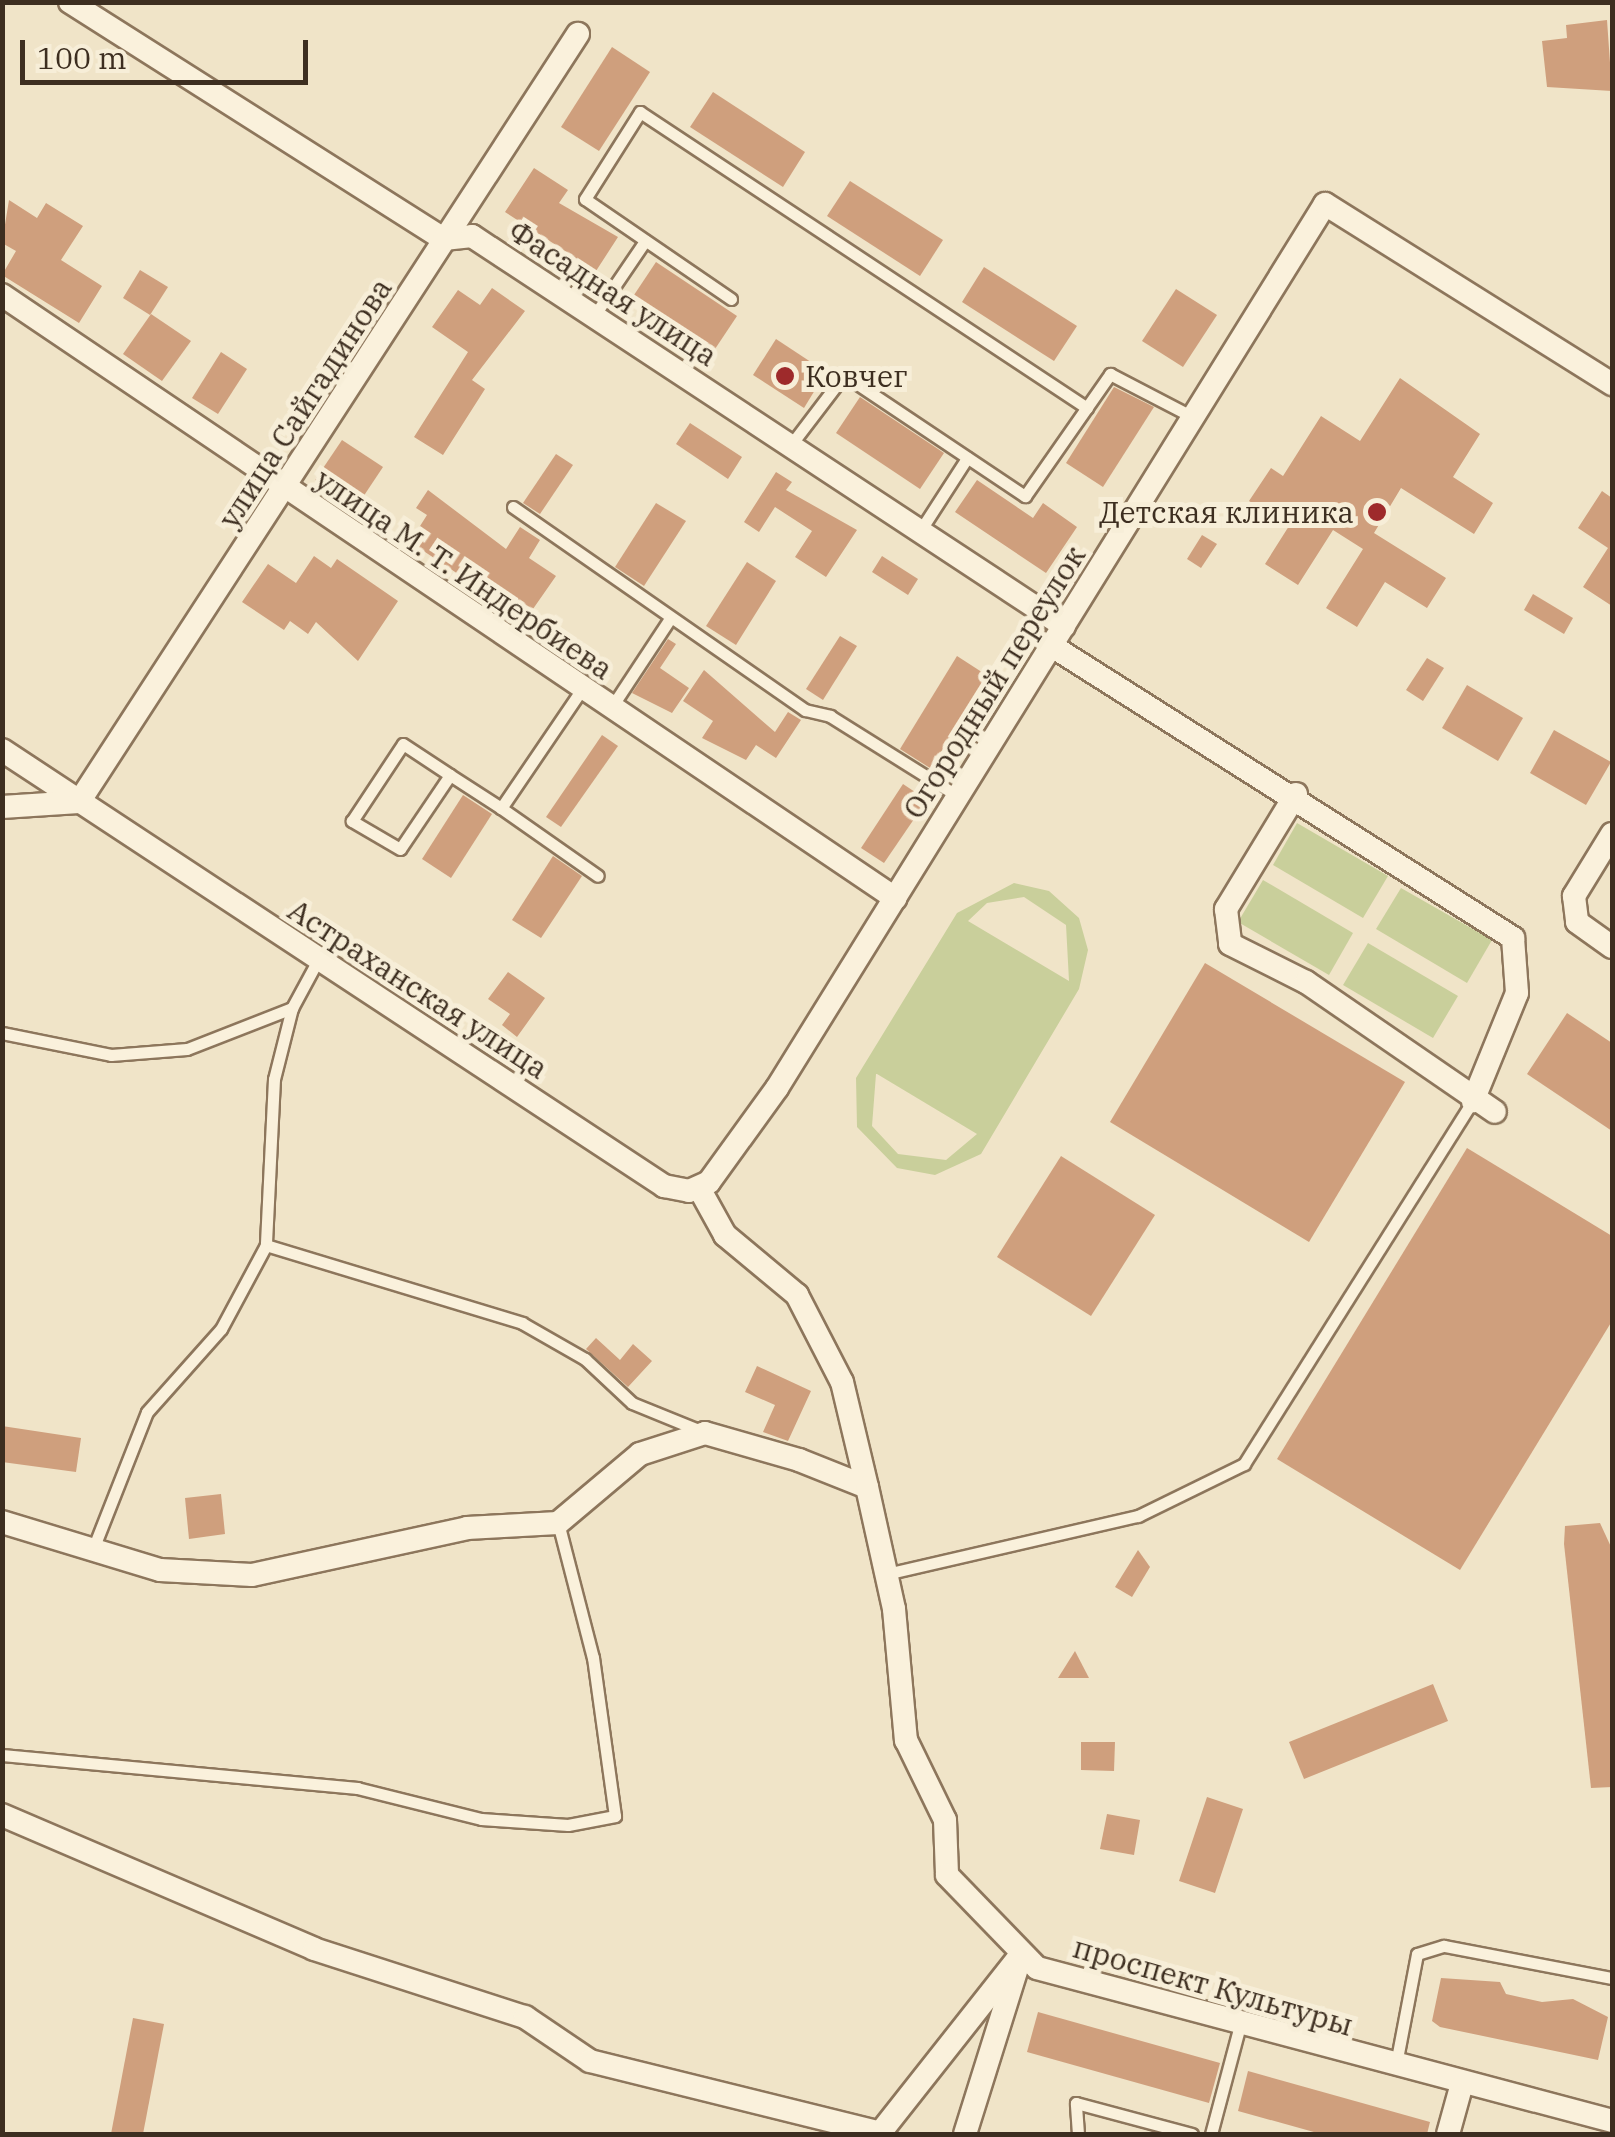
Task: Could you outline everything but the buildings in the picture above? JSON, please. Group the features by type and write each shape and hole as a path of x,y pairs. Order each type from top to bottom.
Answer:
{"street":[{"name":"Фасадная улица","path":"70,2 444,239 472,236 920,531 1058,636 1513,938 1517,993 1472,1102"},
{"name":"улица Сайгадинова","path":"79,802 286,491 578,34"},
{"name":"Огородный переулок","path":"700,1188 777,1088 1325,204 1612,384"},
{"name":"улица М. Т. Индербиева","path":"2,295 286,491 895,898"},
{"name":"Астраханская улица","path":"2,750 664,1186 700,1188"},
{"path":"1296,794 1226,909 1230,944 1397,1041 1472,1102 1496,1112"},
{"path":"2,806 79,802"},
{"path":"1612,834 1574,896 1577,922 1612,947"},
{"name":"проспект Культуры","path":"700,1188 736,1248 797,1296 842,1382 886,1574 906,1740 946,1820 947,1875 1037,1968 1461,2087 1612,2120"},
{"path":"2,1522 160,1570 252,1575 467,1528 558,1523 640,1454 705,1433 868,1487"},
{"path":"2,1815 314,1948 525,2018 590,2061 672,2087 880,2133 1022,1952"},
{"path":"965,2134 1022,1952"},
{"path":"1448,2134 1461,2087"}],"lane":[{"path":"730,298 644,241 584,194 644,111 1087,408"},
{"path":"594,316 644,241"},
{"path":"790,446 844,375 1029,495 1114,373 1193,418"},
{"path":"920,531 968,458"},
{"path":"514,507 668,620 959,797"},
{"path":"611,708 668,620"},
{"path":"501,808 582,688"},
{"path":"450,775 400,849 352,821 404,744 501,808 598,876"},
{"path":"93,1550 147,1412 221,1328 266,1244 274,1079 292,1008 318,960"},
{"path":"2,1033 111,1055 187,1049 292,1008"},
{"path":"886,1574 1138,1516 1244,1464 1472,1102"},
{"path":"266,1244 522,1322 585,1359 632,1403 705,1433"},
{"path":"2,1755 356,1788 481,1819 568,1825 615,1816 593,1658 558,1523"},
{"path":"1395,2068 1418,1954 1444,1946 1612,1978"},
{"path":"1212,2134 1240,2025"},
{"path":"1078,2134 1076,2103 1163,2131 1192,2134"}],"green space":[{"path":"1297,823 1388,876 1363,918 1273,865"},
{"path":"1263,880 1353,933 1329,975 1238,922"},
{"path":"1014,883 1049,891 1079,918 1088,950 1079,989 981,1154 935,1175 897,1168 857,1127 856,1078 957,913","holes":["1024,897 1066,925 1069,981 968,921 987,903","877,1074 977,1134 946,1160 898,1154 872,1126"]},
{"path":"1401,888 1492,940 1467,983 1376,929"},
{"path":"1368,943 1458,996 1433,1038 1343,985"}],"place":[{"name":"Ковчег","path":"785,376"},
{"name":"Детская клиника","path":"1377,512"}]}
